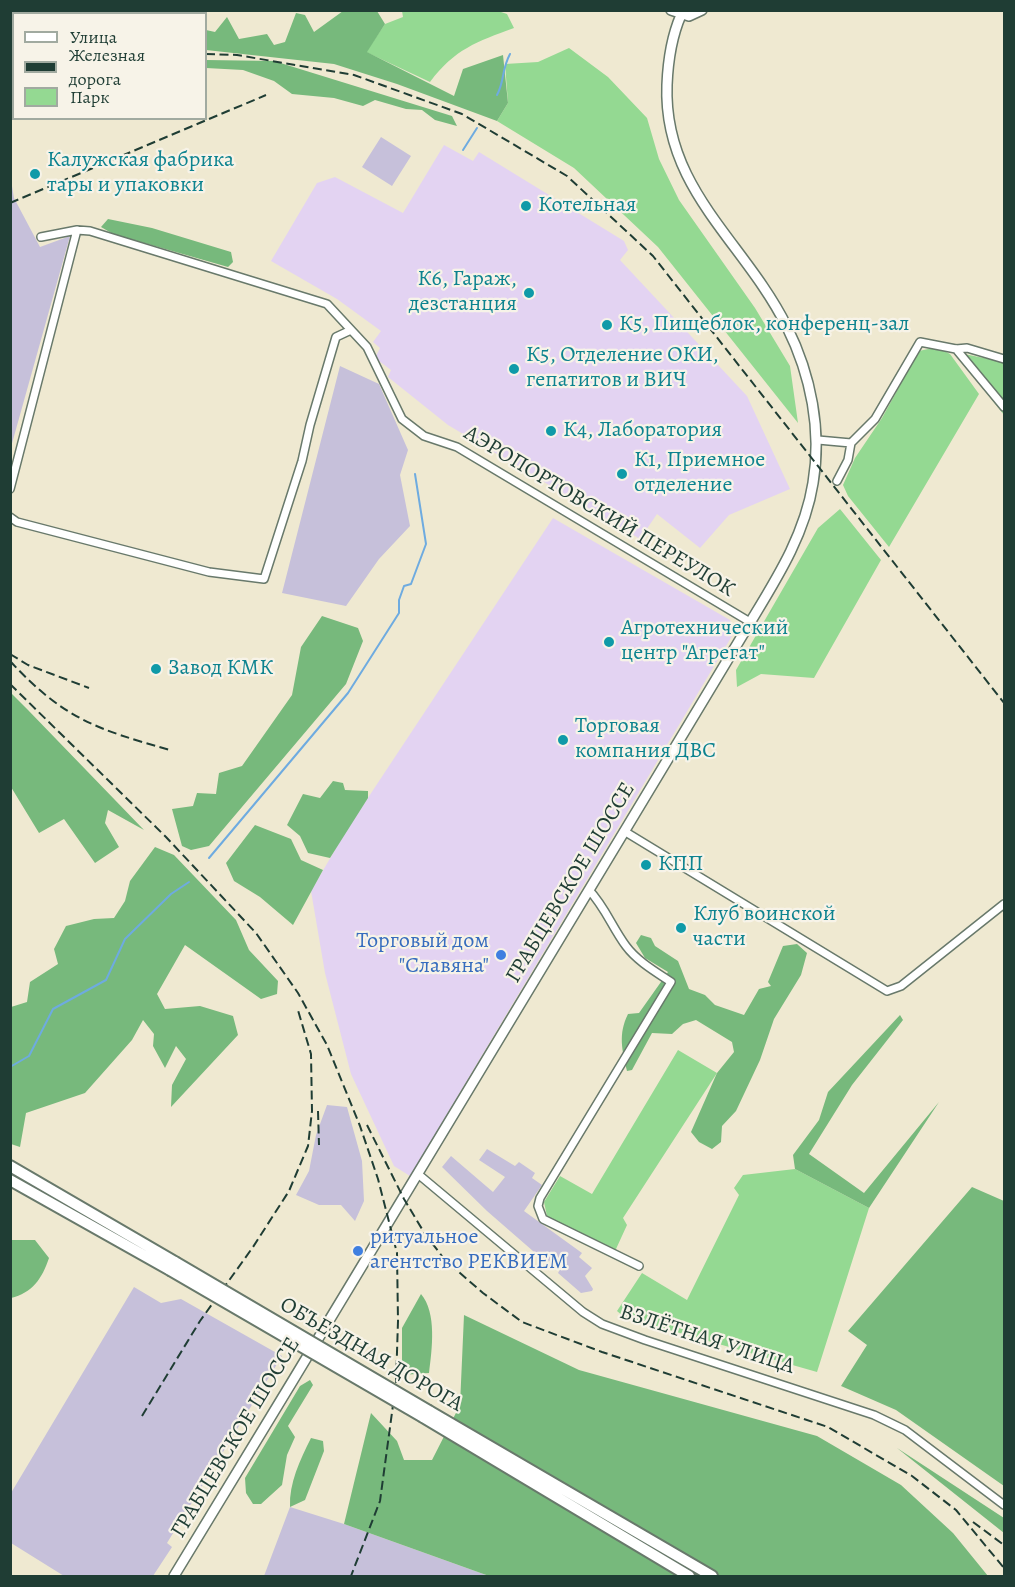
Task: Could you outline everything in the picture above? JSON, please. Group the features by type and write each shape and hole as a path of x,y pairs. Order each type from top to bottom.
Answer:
{"highway":[{"name":"ОБЪЕЗДНАЯ ДОРОГА","path":"10,1166 172,1266 426,1414 712,1576"},
{"name":"ОБЪЕЗДНАЯ ДОРОГА","path":"10,1180 172,1266"},
{"name":"ОБЪЕЗДНАЯ ДОРОГА","path":"426,1414 689,1576"}],"main road":[{"path":"671,10 689,16 702,10"},
{"name":"ГРАБЦЕВСКОЕ ШОССЕ","path":"174,1576 780,572 800,532 810,499 818,440 808,383 787,326 752,272 706,210 678,160 669,127 666,96 668,57 681,15"}],"street":[{"path":"10,489 77,230"},
{"name":"АЭРОПОРТОВСКИЙ ПЕРЕУЛОК","path":"41,237 77,230 90,231 327,304 367,347 402,419 412,430 457,447 750,622"},
{"path":"10,517 17,522 209,572 264,579 302,460 336,337 351,330"},
{"path":"837,481 848,460 851,443 875,419 920,342 956,349 967,348 1005,359"},
{"path":"956,349 1005,407"},
{"path":"818,440 851,443"},
{"path":"624,831 887,991 901,986 1005,904"},
{"path":"589,890 603,904 627,948 651,969 671,982 540,1198 538,1206 543,1219 639,1266"},
{"name":"ВЗЛЁТНАЯ УЛИЦА","path":"418,1174 583,1312 602,1324 874,1415 905,1430 1005,1505"}],"shaded area":[{"path":"381,137 411,156 392,186 362,167"},
{"path":"444,145 473,161 479,152 624,241 628,250 620,260 747,396 790,489 729,515 700,548 657,514 640,539 448,425 388,377 391,370 375,358 380,348 373,342 381,331 337,299 271,261 317,183 335,177 403,213"},
{"path":"11,180 14,198 40,247 70,236 11,447"},
{"path":"340,366 379,384 408,450 400,475 410,526 379,559 346,606 282,593"},
{"path":"553,518 730,620 735,631 410,1176 394,1166 351,1074 325,973 311,891 346,831"},
{"path":"327,1105 347,1107 362,1161 364,1201 355,1221 341,1205 319,1205 296,1195 309,1171 316,1135"},
{"path":"487,1149 515,1166 519,1162 535,1173 532,1178 542,1185 524,1211 582,1253 579,1257 592,1268 585,1276 592,1291 581,1293 558,1273 563,1264 559,1260 556,1263 541,1258 487,1211 442,1167 451,1156 493,1192 505,1177 479,1160"},
{"path":"134,1287 161,1303 181,1299 282,1356 167,1543 172,1547 153,1576 64,1576 11,1543 11,1493"},
{"path":"290,1507 344,1524 489,1576 264,1576"}],"green space":[{"path":"39,10 124,11 123,12 39,12"},
{"path":"343,11 377,11 385,24 367,52 454,96 463,69 503,55 508,103 497,121 397,84 334,64 207,50 207,30 215,32 227,17 239,39 267,34 274,45 285,42 296,13 305,15 314,32"},
{"path":"402,11 498,11 507,14 514,28 467,48 448,62 430,82 366,52 385,24 403,17"},
{"path":"569,48 608,77 647,118 659,159 679,200 755,308 790,366 798,423 658,247 574,168 497,121 508,103 505,64 538,62"},
{"path":"207,60 274,61 452,116 457,126 435,120 422,110 406,109 375,100 363,106 334,98 292,94 274,81 243,70 207,68"},
{"path":"108,219 152,228 231,252 233,262 228,267 113,234 101,227"},
{"path":"937,347 950,354 979,394 889,547 848,496 843,485 855,458 882,418 919,351"},
{"path":"954,352 1004,362 1004,415"},
{"path":"840,509 881,560 814,678 761,674 737,687 736,670 818,528"},
{"path":"322,616 358,628 363,641 346,684 209,846 191,850 182,846 172,809 193,806 197,793 216,794 219,773 242,766 292,695 301,647"},
{"path":"11,693 144,830 108,810 105,823 119,847 95,863 64,819 39,833 11,787"},
{"path":"333,781 343,783 345,790 368,791 368,798 330,858 308,853 300,836 287,825 303,794 320,798"},
{"path":"255,825 291,839 301,860 323,870 293,925 260,897 234,881 226,863"},
{"path":"155,847 174,855 236,920 249,950 278,981 277,994 261,999 185,945 157,994 165,1009 200,1006 233,1016 238,1035 171,1107 172,1085 186,1059 176,1046 165,1068 153,1046 154,1034 143,1020 132,1040 85,1093 26,1113 20,1147 11,1144 11,1007 27,1002 30,982 58,964 54,949 66,926 94,919 114,918 125,901 130,881"},
{"path":"641,935 651,938 655,946 678,961 689,989 705,995 715,1005 744,1015 759,989 771,986 768,982 783,946 797,944 807,953 801,975 774,1019 760,1060 736,1111 722,1126 721,1142 712,1149 699,1142 691,1132 717,1073 734,1052 732,1042 696,1020 683,1024 672,1034 652,1033 632,1070 627,1071 622,1042 625,1021 628,1014 639,1013 668,972 645,958 636,943"},
{"path":"900,1015 903,1020 852,1085 809,1154 864,1193 939,1102 869,1208 795,1169 793,1155 819,1120 828,1092"},
{"path":"678,1050 717,1073 623,1218 627,1225 616,1249 611,1250 580,1236 547,1216 544,1202 560,1176 592,1194"},
{"path":"795,1169 869,1208 817,1372 624,1317 617,1311 642,1273 687,1300 739,1195 734,1188 743,1175"},
{"path":"972,1187 1004,1201 1004,1486 896,1410 841,1386 867,1345 848,1331"},
{"path":"11,1240 35,1240 49,1258 35,1284 25,1293 11,1298"},
{"path":"421,1294 426,1302 431,1321 432,1342 429,1373 402,1375 402,1328"},
{"path":"464,1315 579,1370 817,1436 901,1485 953,1533 988,1576 489,1576 344,1524 371,1413 397,1441 404,1460 432,1460 460,1405"},
{"path":"310,1380 313,1385 288,1426 295,1437 287,1455 282,1485 261,1504 253,1504 246,1493 245,1478 300,1386"},
{"path":"311,1438 323,1441 324,1451 305,1500 290,1507 293,1480"},
{"path":"897,1448 1004,1518 1004,1533"}],"waterway":[{"path":"497,95 510,54"},
{"path":"463,150 477,128"},
{"path":"209,858 348,693 399,613 399,600 404,586 411,584 426,544 415,474"},
{"path":"10,1067 29,1056 53,1009 106,980 125,939 171,894 189,882"}],"railway":[{"path":"207,54 237,55 354,75 462,114 567,176 653,256 1004,703"},
{"path":"207,120 266,95"},
{"path":"10,203 207,120"},
{"path":"10,654 28,665 89,688"},
{"path":"10,661 47,696 82,719 101,728 170,750"},
{"path":"10,684 166,837 256,933 298,993 327,1045 360,1126 378,1179 397,1253 398,1321 396,1383 380,1501 351,1576"},
{"path":"142,1416 200,1321 253,1247 289,1191 308,1146 312,1111 311,1054 297,1007"},
{"path":"318,1111 319,1145"},
{"path":"367,1125 404,1199 425,1234 445,1260 483,1293 522,1322 602,1352 828,1427 912,1476 956,1510 1004,1568"},
{"path":"973,1522 1004,1545"}],"place":[{"name":"Калужская фабрика тары и упаковки","path":"35,174"},
{"name":"Котельная","path":"526,206"},
{"name":"К6, Гараж, дезстанция","path":"529,293"},
{"name":"К5, Пищеблок, конференц-зал","path":"607,325"},
{"name":"К5, Отделение ОКИ, гепатитов и ВИЧ","path":"514,369"},
{"name":"К4, Лаборатория","path":"551,431"},
{"name":"К1, Приемное отделение","path":"622,474"},
{"name":"Агротехнический центр \"Агрегат\"","path":"609,642"},
{"name":"Завод КМК","path":"156,669"},
{"name":"Торговая компания ДВС","path":"563,740"},
{"name":"КПП","path":"646,865"},
{"name":"Клуб воинской части","path":"681,928"},
{"name":"Торговый дом \"Славяна\"","path":"501,955"},
{"name":"ритуальное агентство РЕКВИЕМ","path":"358,1251"}]}
